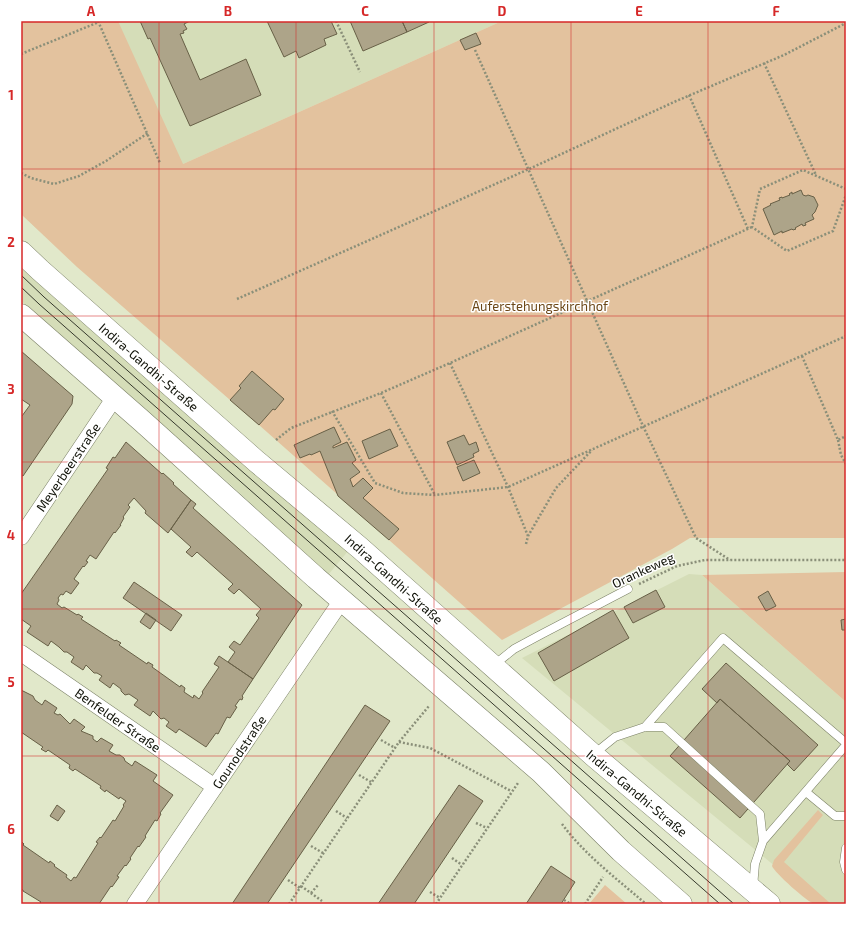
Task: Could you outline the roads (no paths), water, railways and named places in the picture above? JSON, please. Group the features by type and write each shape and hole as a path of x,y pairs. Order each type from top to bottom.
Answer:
{"main road":[{"name":"Indira-Gandhi-Straße","path":"21,252 251,456 369,556 593,756 769,904"},
{"path":"21,315 342,600 541,772 621,851 681,904"}],"street":[{"name":"Meyerbeerstraße","path":"21,537 115,398"},
{"name":"Gounodstraße","path":"135,904 342,600"},
{"name":"Benfelder Straße","path":"21,653 215,787"}],"lane":[{"name":"Orankeweg","path":"492,667 514,650 540,635 628,589"},
{"path":"645,727 723,638 846,744 763,841 755,864 752,890"},
{"path":"593,756 615,737 645,727 664,727 760,814 763,841"},
{"path":"806,792 835,816 846,816"},
{"path":"846,848 844,862 846,870"}],"tram line":[{"path":"21,275 44,297 734,904"},
{"path":"21,287 720,904"}],"park label":[{"name":"Auferstehungskirchhof","path":"540,306"}]}
